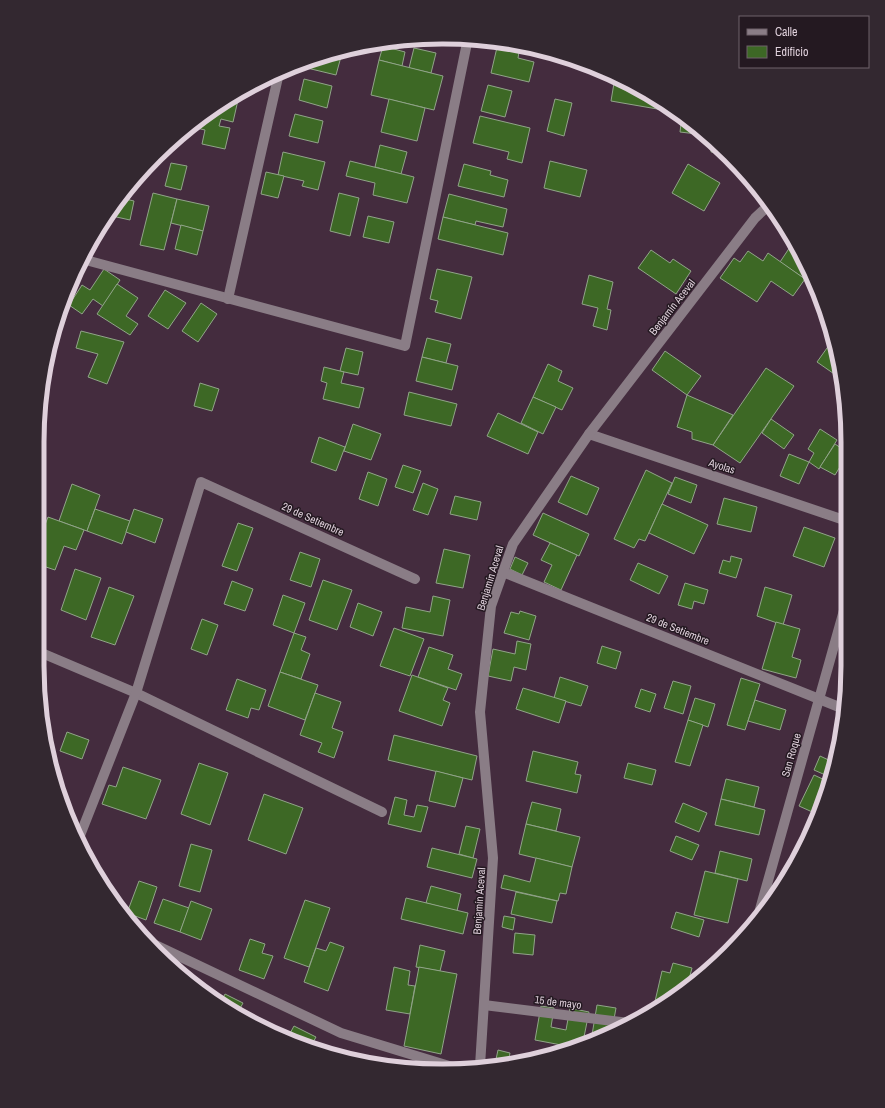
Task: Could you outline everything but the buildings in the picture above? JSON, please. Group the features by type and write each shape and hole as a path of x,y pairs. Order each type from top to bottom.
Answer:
{"street":[{"path":"88,261 405,346 467,45"},
{"path":"228,298 277,80"},
{"name":"Benjamín Aceval","path":"480,1062 493,858 480,712 491,606 513,544 589,434 755,218 765,208"},
{"name":"Ayolas","path":"589,434 841,519"},
{"name":"29 de Setiembre","path":"136,693 201,482 415,579"},
{"name":"29 de Setiembre","path":"503,572 839,707"},
{"name":"San Roque","path":"761,905 841,621"},
{"path":"44,654 136,693 382,812"},
{"path":"81,833 136,693"},
{"path":"162,948 341,1033 442,1064"},
{"name":"15 de mayo","path":"484,1005 619,1023"}]}
